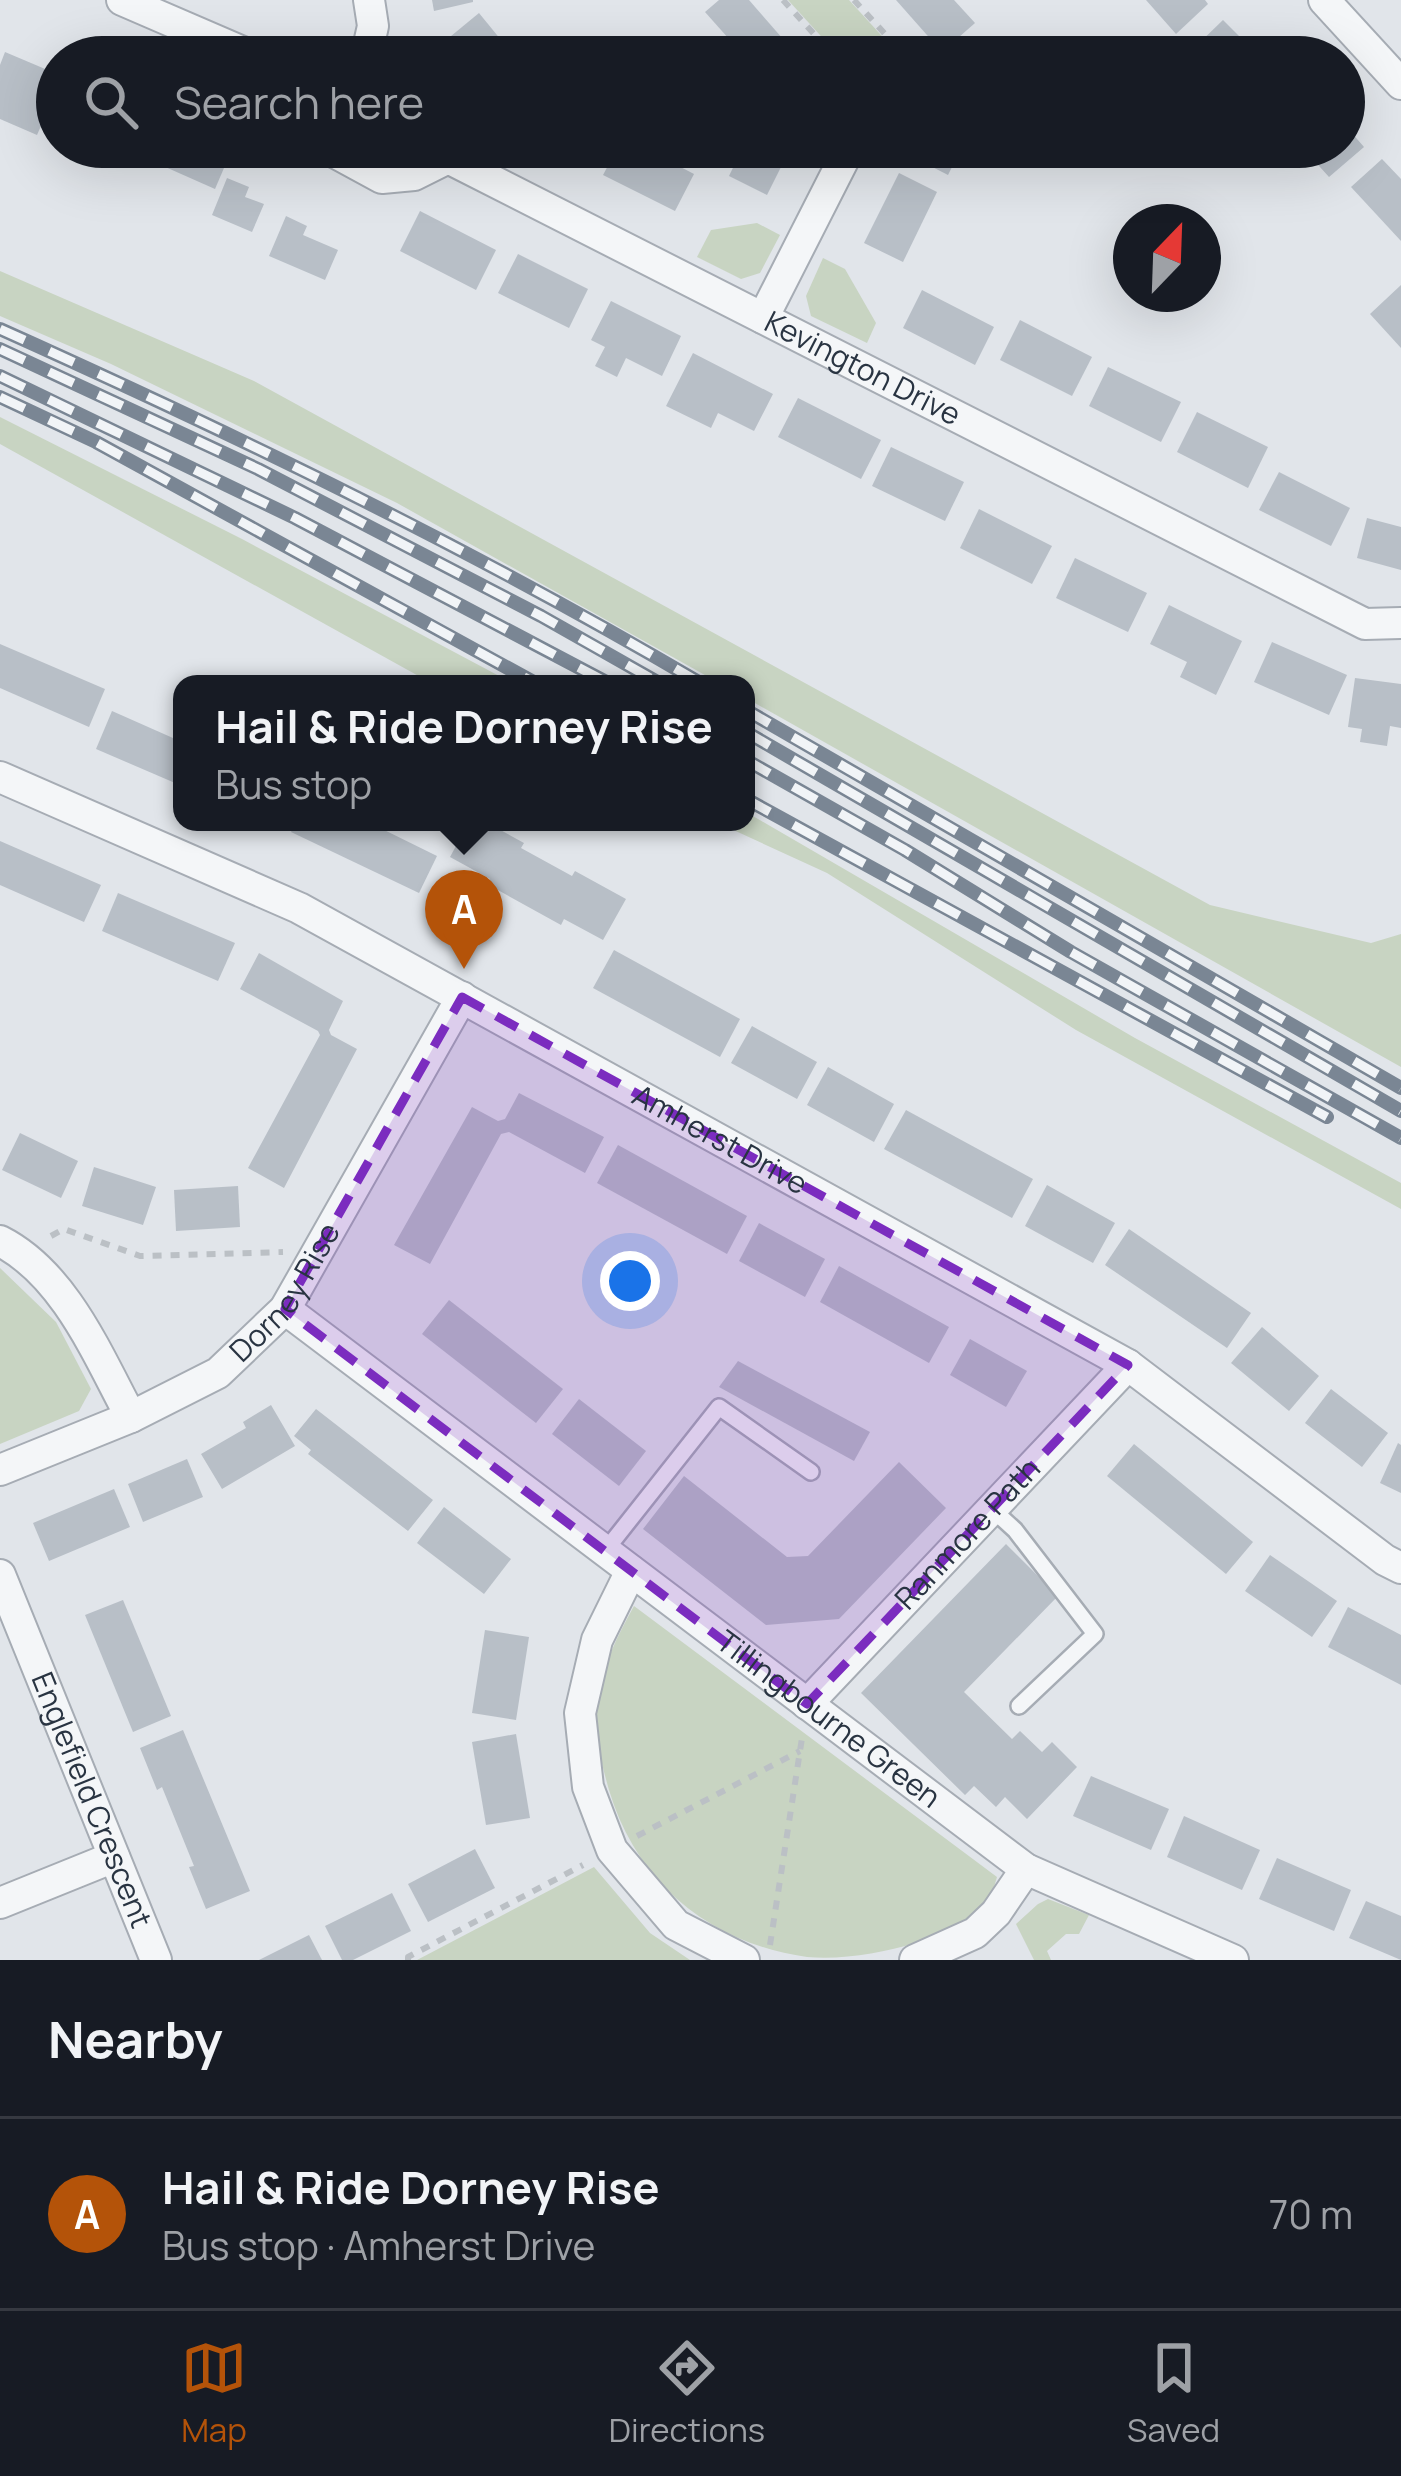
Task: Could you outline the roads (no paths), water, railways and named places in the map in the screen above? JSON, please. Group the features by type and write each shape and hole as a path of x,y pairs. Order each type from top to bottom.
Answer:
{"street":[{"path":"122,0 205,36"},
{"path":"369,0 371,36"},
{"path":"1324,0 1357,36"},
{"path":"1365,45 1401,84"},
{"name":"Kevington Drive","path":"364,168 382,178 414,175 423,168"},
{"name":"Kevington Drive","path":"475,168 1365,624 1401,623"},
{"path":"763,318 839,168"},
{"name":"Amherst Drive","path":"0,777 299,908 1128,1365 1401,1568"},
{"name":"Dorney Rise","path":"0,1469 130,1417 218,1372 285,1309 462,997"},
{"path":"10,1246 73,1310 130,1417"},
{"name":"Tillingbourne Green","path":"285,1309 1026,1869 1233,1960"},
{"name":"Ranmore Path","path":"807,1704 1128,1365"},
{"path":"631,1571 597,1640 580,1713 587,1787 612,1850 676,1924 744,1960"},
{"name":"Englefield Crescent","path":"0,1575 156,1960"},
{"path":"0,1903 114,1857"},
{"path":"915,1960 974,1933 996,1913 1026,1869"}],"lane":[{"path":"605,1551 719,1407 811,1472"},
{"path":"992,1509 1016,1530 1095,1634 1019,1706"}],"railway":[{"path":"0,329 356,497 531,587 686,675"},
{"path":"0,349 258,469 645,675"},
{"path":"0,376 295,518 593,675"},
{"path":"0,397 96,442 521,675"},
{"path":"755,715 1401,1088"},
{"path":"755,737 1401,1111"},
{"path":"755,765 1071,952 1401,1138"},
{"path":"755,804 1327,1117"}],"place":[{"name":"Hail & Ride Dorney Rise","path":"464,969"}]}
